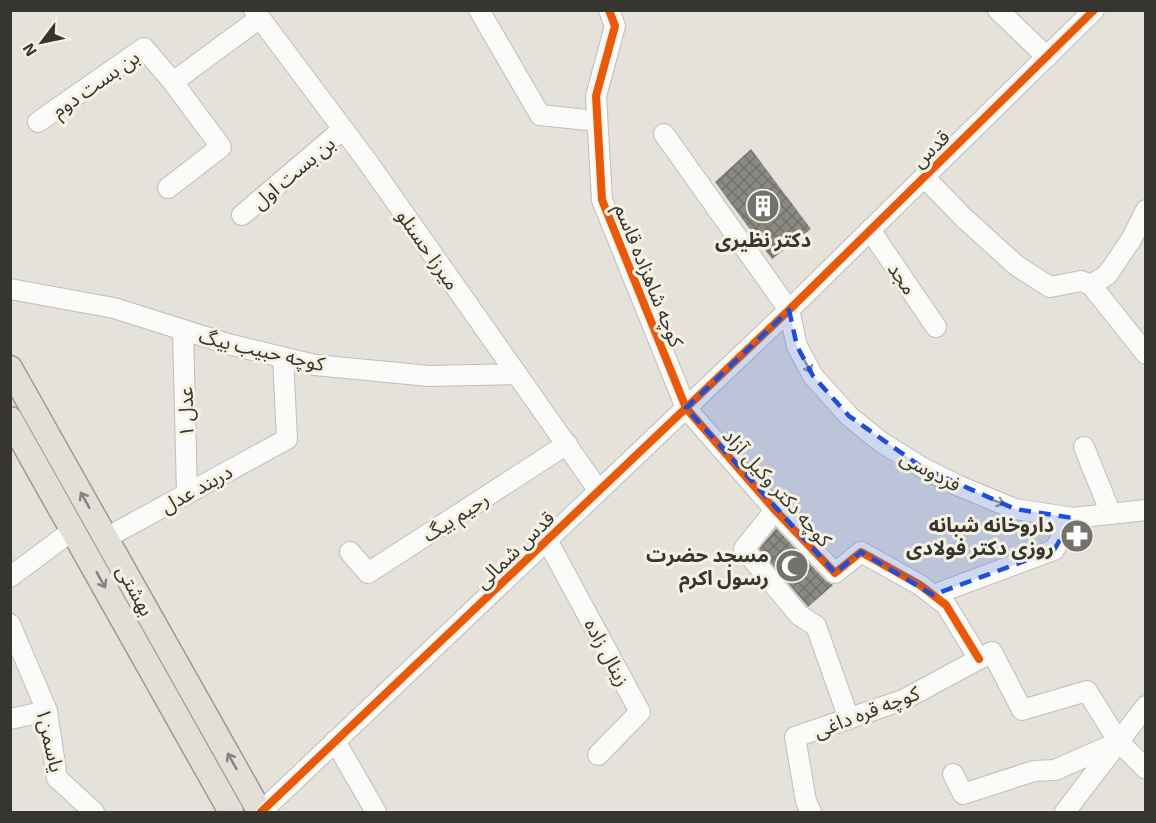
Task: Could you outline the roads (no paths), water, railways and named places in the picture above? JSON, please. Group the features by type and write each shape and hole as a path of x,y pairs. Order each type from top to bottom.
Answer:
{"main road":[{"name":"بهشتی","path":"10,368 261,813"},
{"name":"بهشتی","path":"10,419 231,813"}],"street":[{"path":"479,10 540,115 597,121"},
{"name":"کوچه شاهزاده قاسم","path":"609,10 615,26 596,96 602,200 686,408"},
{"path":"998,10 1047,57"},
{"name":"قدس","path":"789,310 1094,10"},
{"path":"173,82 257,14"},
{"name":"میرزا حسنلو","path":"257,14 344,129 599,490"},
{"name":"بن بست دوم","path":"38,122 144,48 173,82 221,147 168,188"},
{"name":"بن بست اول","path":"242,215 344,129"},
{"path":"664,134 789,310"},
{"path":"924,177 965,219 1017,266 1050,287 1081,281 1091,285 1146,354"},
{"path":"1091,285 1107,275 1131,240 1146,210"},
{"name":"مجد","path":"870,230 936,327"},
{"name":"کوچه حبیب بیگ","path":"10,289 114,308 228,344 315,364 429,376 518,374"},
{"name":"قدس شمالی","path":"261,813 789,310"},
{"name":"فردوسی","path":"789,310 797,346 813,376 849,416 881,442 923,468 959,486 1016,509 1073,518 1146,510"},
{"name":"عدل ۱","path":"183,330 187,494"},
{"name":"دربند عدل","path":"106,538 286,439 284,357"},
{"name":"کوچه دکتر وکیل آزاد","path":"686,408 775,510 835,573 861,552 920,585 946,605 979,659"},
{"name":"رحیم بیگ","path":"350,552 368,573 567,444"},
{"path":"1084,447 1111,514"},
{"path":"775,510 744,549 799,615 816,626 849,719"},
{"path":"933,595 1054,550 1073,518"},
{"path":"10,577 74,530"},
{"name":"زینال زاده","path":"547,540 640,712 598,754"},
{"name":"یاسمن۱","path":"10,624 47,711 57,778 94,813"},
{"path":"979,659 992,652 1022,710 1087,691 1119,742 1146,769"},
{"name":"کوچه قره داغی","path":"811,813 806,801 795,737 903,700 979,659"},
{"path":"1065,813 1146,706"},
{"path":"10,719 47,711"},
{"path":"335,741 376,813"},
{"path":"953,774 963,794 1034,771 1055,770 1119,742"}],"place":[{"name":"دکتر نظیری","path":"763,206"},
{"name":"داروخانه شبانه روزی دکتر فولادی","path":"1077,536"},
{"name":"مسجد حضرت رسول اکرم","path":"792,566"}]}
